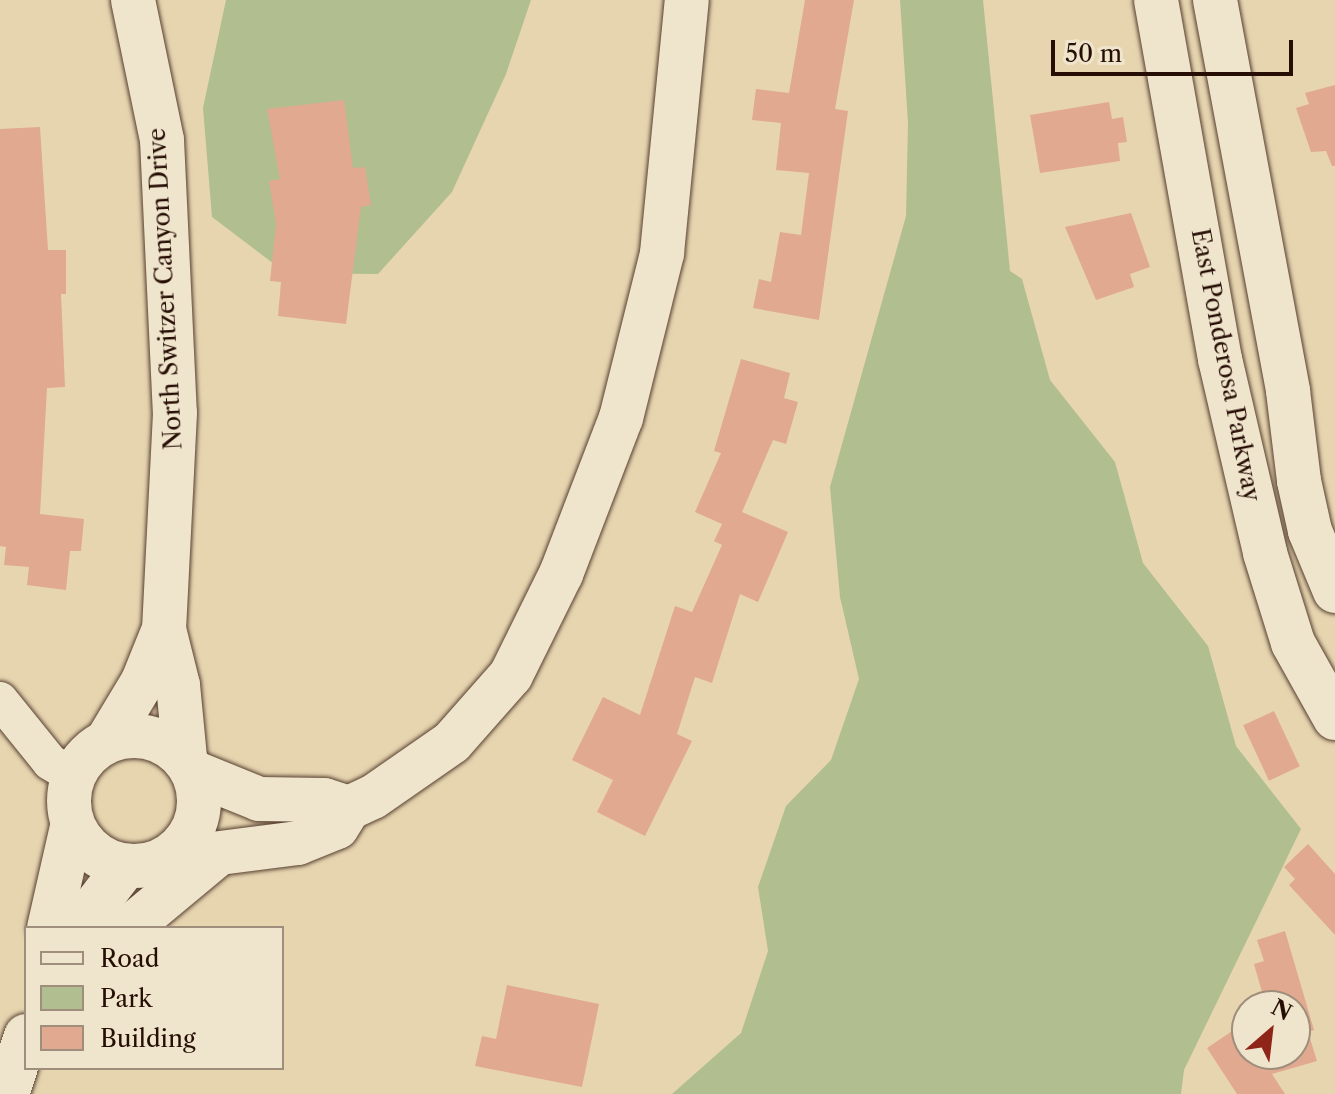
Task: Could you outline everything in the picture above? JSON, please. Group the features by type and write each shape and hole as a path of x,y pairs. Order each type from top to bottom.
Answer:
{"street":[{"name":"North Switzer Canyon Drive","path":"133,0 162,140 175,413 164,629 178,685 190,766"},
{"path":"72,827 89,849 145,863 298,843 337,827 349,808 412,772 482,713 511,675 561,574 621,418 662,253 687,0"},
{"name":"East Ponderosa Parkway","path":"1156,0 1220,359 1259,529 1293,643 1335,718"},
{"name":"East Ponderosa Parkway","path":"1215,0 1308,516 1335,591"},
{"path":"1259,529 1308,516"},
{"name":"North Switzer Canyon Drive","path":"107,741 143,681 164,629"},
{"path":"0,700 50,762 74,777"},
{"path":"49,926 72,827 68,795 74,777 107,741 132,734 151,737 190,766 259,799 324,800 349,808"},
{"path":"80,926 145,863 180,846 198,809 190,766"},
{"path":"131,926 217,855"},
{"path":"7,1094 24,1042"}],"green space":[{"path":"226,0 531,0 506,74 452,192 378,274 286,273 212,217 203,108"},
{"path":"900,0 983,0 1010,271 1022,279 1050,380 1115,462 1143,563 1208,646 1236,746 1301,829 1184,1070 1181,1094 672,1094 741,1033 768,951 758,887 786,806 831,760 859,679 840,597 830,487 906,216 908,123"}],"building":[{"path":"805,0 854,0 835,109 848,111 819,320 753,308 759,279 771,282 780,232 801,235 809,173 776,170 781,123 752,120 756,89 789,93"},
{"path":"1335,85 1335,166 1332,166 1326,151 1311,152 1296,108 1309,104 1305,93"},
{"path":"344,100 353,168 365,167 371,205 361,207 346,324 278,316 281,282 270,281 276,224 269,181 280,179 267,109"},
{"path":"1109,102 1112,119 1123,117 1127,142 1118,143 1120,161 1040,173 1030,115"},
{"path":"40,127 48,250 66,250 66,294 61,294 65,387 47,388 40,514 84,519 81,551 70,551 66,590 27,585 29,567 4,565 6,547 0,546 0,129"},
{"path":"1131,213 1150,267 1130,274 1134,287 1096,300 1065,227"},
{"path":"741,359 790,373 784,398 798,402 786,444 773,440 742,512 788,532 758,602 740,594 712,683 695,677 677,734 692,741 645,836 597,812 613,780 572,760 603,697 640,715 675,606 692,612 722,545 714,541 722,524 695,512 721,453 714,451"},
{"path":"1274,711 1300,766 1269,781 1243,725"},
{"path":"1308,844 1335,874 1335,935 1289,885 1295,879 1284,867"},
{"path":"1285,931 1302,990 1261,990 1254,964 1264,961 1257,940"},
{"path":"507,985 599,1004 582,1087 475,1066 482,1036 496,1039"},
{"path":"1231,1032 1231,1070 1286,1070 1272,1074 1285,1094 1237,1094 1207,1048"},
{"path":"1311,1042 1317,1061 1311,1063"}]}
